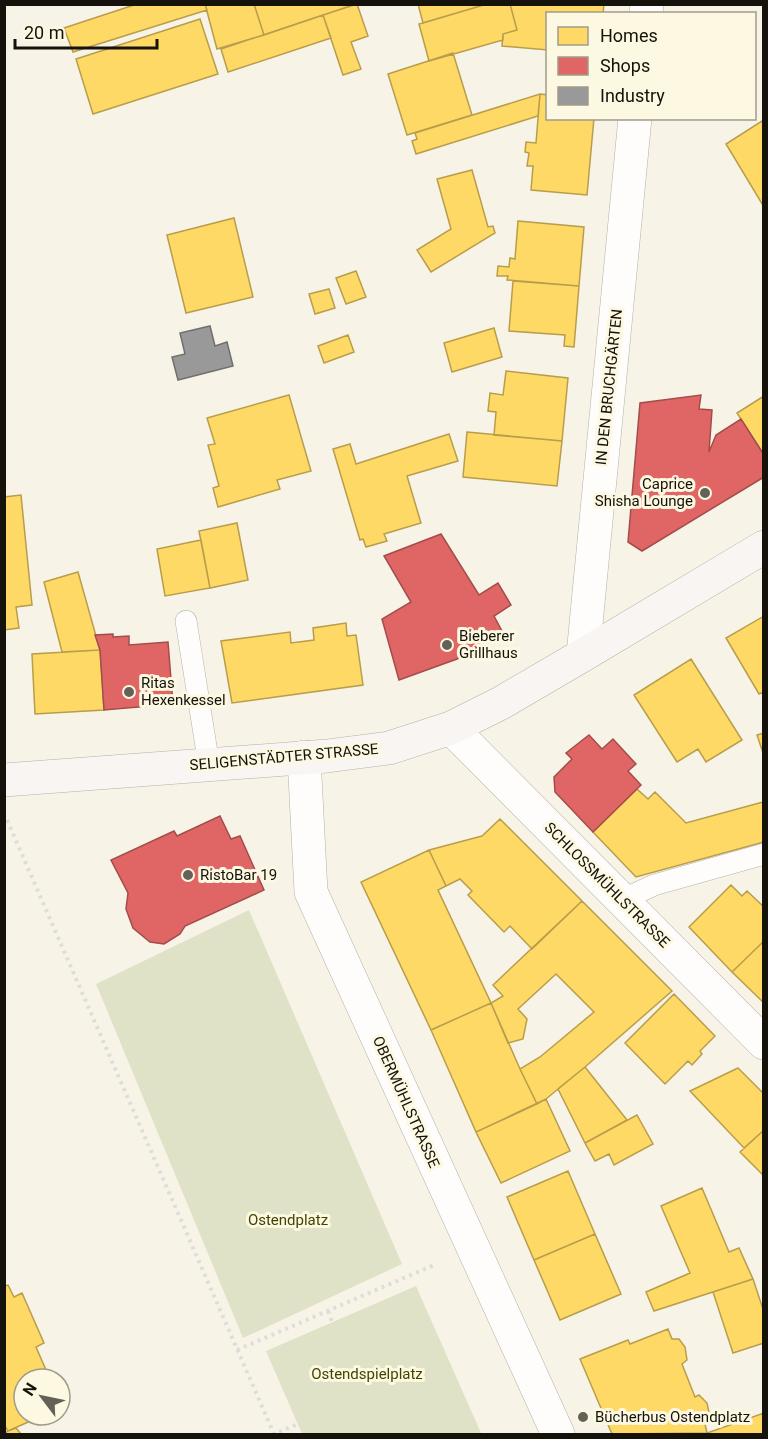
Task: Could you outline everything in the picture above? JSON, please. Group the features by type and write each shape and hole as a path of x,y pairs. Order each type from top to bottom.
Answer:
{"street":[{"name":"IN DEN BRUCHGÄRTEN","path":"583,655 635,120"},
{"name":"SELIGENSTÄDTER STRASSE","path":"4,780 366,752 389,748 451,728 501,703 764,547"},
{"name":"SCHLOSSMÜHLSTRASSE","path":"451,728 764,1042"},
{"name":"OBERMÜHLSTRASSE","path":"304,757 311,892 558,1434"}],"lane":[{"path":"186,621 209,765"},
{"path":"622,900 654,885 764,854"}],"path":[{"path":"4,814 274,1434 297,1424"},
{"path":"237,1350 473,1248"},
{"path":"328,1311 333,1322"}],"green space":[{"name":"Ostendplatz","path":"249,910 402,1264 243,1338 96,984"},
{"name":"Ostendspielplatz","path":"416,1286 481,1433 302,1434 266,1351"}],"building: Homes":[{"path":"137,4 205,4 207,10 73,52 64,28"},
{"path":"205,4 254,4 264,35 217,49"},
{"path":"254,4 356,4 264,35"},
{"path":"357,4 368,36 351,42 361,69 343,75 323,15"},
{"path":"418,4 487,4 423,23"},
{"path":"487,4 510,4 517,30 503,34 503,40 429,61 419,24"},
{"path":"510,4 604,4 603,12 546,12 546,50 502,46 503,34 517,30"},
{"path":"323,15 331,38 228,72 221,49"},
{"path":"200,19 218,74 93,114 76,59"},
{"path":"453,53 472,115 407,135 388,74"},
{"path":"540,94 546,95 546,120 594,120 587,195 531,190 533,166 527,166 529,153 525,152 526,142 536,143"},
{"path":"540,94 538,116 416,154 412,141 417,139 415,133"},
{"path":"762,121 764,123 764,207 726,144"},
{"path":"472,170 488,227 493,226 495,233 431,272 417,250 451,229 437,179"},
{"path":"234,218 253,297 186,313 167,235"},
{"path":"518,221 584,227 579,286 507,280 508,276 497,276 498,266 509,267 510,258 515,259"},
{"path":"356,271 366,297 346,304 336,278"},
{"path":"513,281 579,286 574,347 564,346 565,335 509,331"},
{"path":"329,289 335,308 315,314 309,294"},
{"path":"494,328 502,357 452,372 444,343"},
{"path":"348,335 354,352 324,363 318,346"},
{"path":"506,371 568,378 562,441 494,435 496,412 488,411 490,393 503,395"},
{"path":"289,395 311,471 277,480 280,489 218,507 213,488 219,486 208,445 215,444 207,418"},
{"path":"764,396 764,455 737,413"},
{"path":"467,432 562,441 557,486 463,477"},
{"path":"449,434 458,461 407,476 421,523 384,534 387,541 366,547 363,539 360,540 333,449 350,444 356,464"},
{"path":"21,495 32,605 16,607 19,628 4,630 4,497"},
{"path":"237,523 248,580 210,588 199,531"},
{"path":"201,540 210,588 165,596 157,549"},
{"path":"78,572 100,650 62,652 44,582"},
{"path":"764,616 764,692 759,694 726,638"},
{"path":"346,623 347,636 356,635 363,685 232,703 221,641 290,632 291,643 314,640 313,628"},
{"path":"100,650 104,710 35,714 32,654"},
{"path":"691,659 742,740 706,762 698,749 677,762 634,695"},
{"path":"764,733 764,756 757,735"},
{"path":"637,789 648,799 655,792 686,823 763,802 764,842 636,877 593,832"},
{"path":"500,819 582,901 532,949 510,926 504,932 468,895 472,891 460,879 446,886 429,850 482,836"},
{"path":"429,850 446,886 438,890 491,1003 431,1030 361,882"},
{"path":"731,885 742,896 747,891 764,907 764,941 732,972 689,927"},
{"path":"582,901 672,991 585,1067 537,1104 520,1069 540,1057 594,1012 556,974 518,1009 527,1019 523,1039 508,1043 491,1003 503,996 493,985"},
{"path":"764,941 764,1003 732,972"},
{"path":"674,994 715,1036 700,1051 702,1054 692,1065 688,1061 665,1084 625,1043"},
{"path":"491,1003 537,1104 476,1132 431,1030"},
{"path":"585,1067 627,1120 585,1143 558,1089"},
{"path":"738,1068 764,1094 764,1130 744,1148 690,1091"},
{"path":"546,1099 570,1151 501,1183 476,1132"},
{"path":"637,1115 653,1144 614,1165 609,1154 595,1161 585,1143"},
{"path":"764,1130 764,1176 740,1152"},
{"path":"568,1171 595,1234 534,1260 507,1197"},
{"path":"702,1188 729,1252 739,1248 753,1279 654,1311 646,1292 690,1273 661,1206"},
{"path":"595,1234 621,1294 560,1320 534,1260"},
{"path":"753,1279 764,1312 764,1343 733,1353 713,1292"},
{"path":"8,1285 14,1297 22,1293 44,1343 36,1347 45,1367 12,1367 12,1427 17,1427 8,1431 4,1424 4,1286"},
{"path":"668,1329 672,1339 679,1339 685,1347 687,1360 682,1364 695,1397 699,1395 707,1403 710,1417 709,1422 705,1424 707,1433 612,1434 580,1359 628,1340 630,1344"},
{"path":"764,1413 764,1434 707,1434 707,1433"},
{"path":"16,1428 21,1434 4,1434 8,1431"}],"building: Shops":[{"path":"701,395 699,409 712,410 709,452 716,435 741,419 764,455 764,477 642,551 628,542 640,403"},
{"path":"441,534 479,595 498,583 511,605 494,616 502,631 457,659 399,680 382,619 411,602 384,556"},
{"path":"113,634 113,637 129,636 129,645 168,642 173,704 104,710 100,650 95,635"},
{"path":"589,735 602,749 613,739 636,764 628,771 641,785 593,832 555,792 554,777 572,759 566,753"},
{"name":"RistoBar 19","path":"220,816 231,839 240,836 264,890 185,926 180,934 164,944 150,942 133,928 126,909 128,893 111,860 174,831 177,836"}],"building: Industry":[{"path":"210,326 215,346 227,342 233,366 178,380 172,357 185,354 180,333"}],"place":[{"name":"Caprice Shisha Lounge","path":"705,493"},
{"name":"Bieberer Grillhaus","path":"447,645"},
{"name":"Ritas Hexenkessel","path":"129,692"},
{"name":"RistoBar 19","path":"188,875"},
{"name":"Bücherbus Ostendplatz","path":"583,1417"}]}
